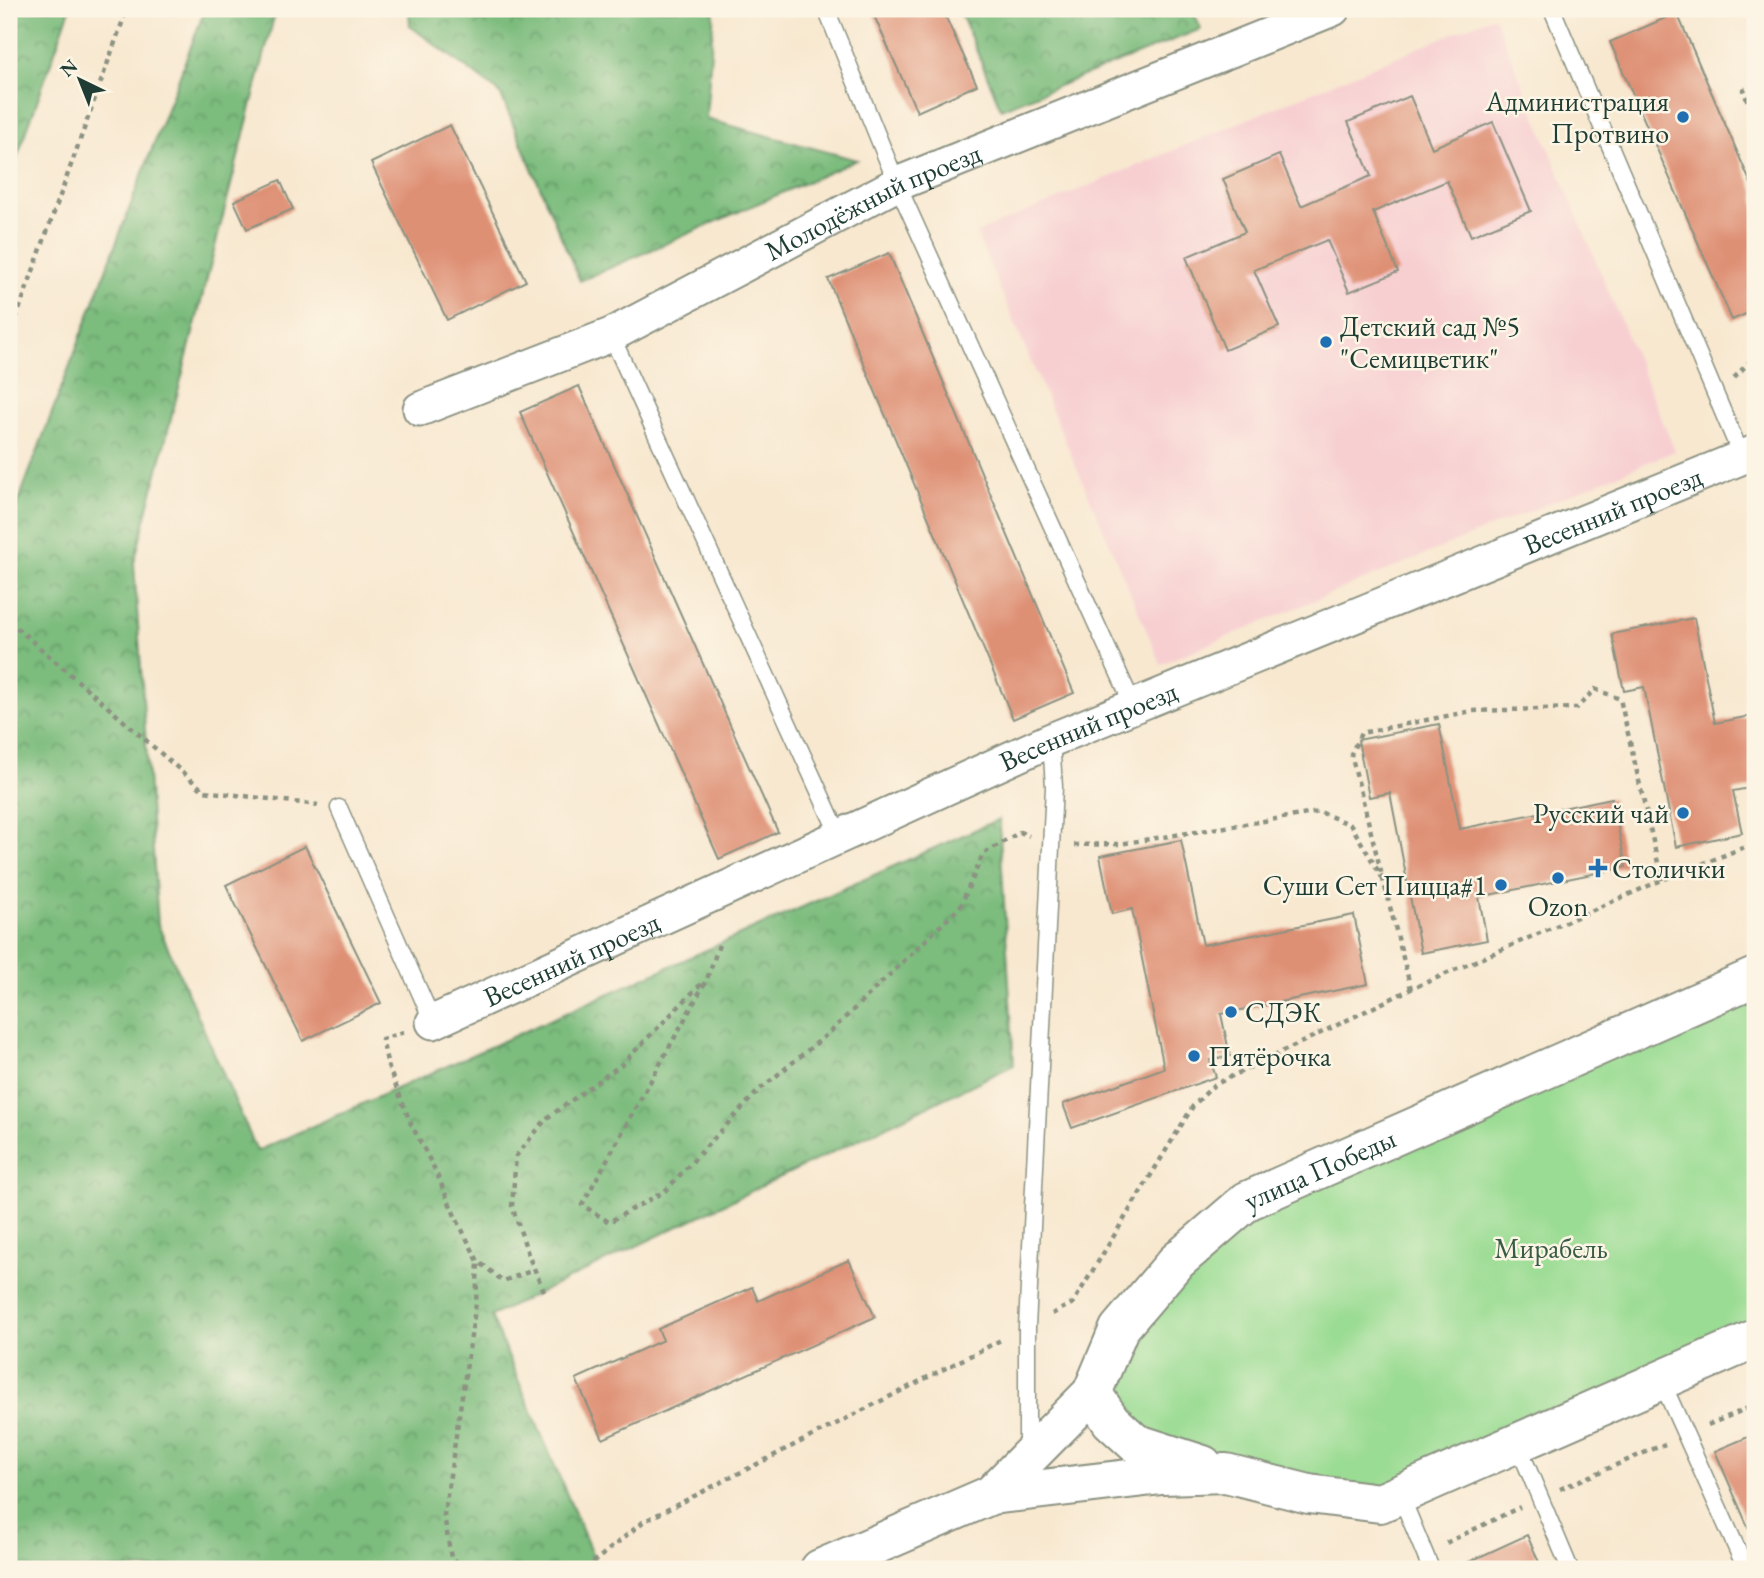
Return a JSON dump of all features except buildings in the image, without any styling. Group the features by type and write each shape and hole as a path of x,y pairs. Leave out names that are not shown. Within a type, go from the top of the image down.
{"street":[{"name":"Молодёжный проезд","path":"420,409 611,335 897,184 1333,9"},
{"name":"Весенний проезд","path":"433,1022 1051,740 1749,454"},
{"name":"улица Победы","path":"991,1495 1092,1393 1119,1329 1175,1263 1247,1201 1755,977"},
{"name":"улица Победы","path":"820,1569 991,1495 1162,1475 1226,1473 1309,1494 1380,1503 1755,1339"},
{"path":"1092,1393 1111,1422 1135,1443 1226,1473"}],"lane":[{"path":"826,9 897,184 1134,707"},
{"path":"1552,9 1749,454"},
{"path":"611,335 839,835"},
{"path":"1027,1459 1027,1327 1054,787 1051,740"},
{"path":"339,808 433,1022"},
{"path":"1661,1380 1746,1569"},
{"path":"1517,1443 1570,1569"},
{"path":"1400,1494 1432,1569"}],"path":[{"path":"9,338 127,9"},
{"path":"1755,84 1743,90 1755,119"},
{"path":"9,621 204,791 339,808"},
{"path":"1411,989 1352,754 1361,733 1472,711 1577,708 1595,689 1620,699 1662,880"},
{"path":"719,945 707,979 582,1205 609,1222 665,1191 759,1090 830,1032 960,907 983,855 1020,832 1051,846 1119,844 1321,812 1351,825 1383,879"},
{"path":"585,1569 642,1522 1073,1303 1193,1106 1214,1085 1411,989 1662,880 1755,844"},
{"path":"544,1291 512,1206 516,1156 547,1118 622,1064 707,979"},
{"path":"433,1022 382,1039 388,1066 411,1124 478,1261 503,1281 534,1270"},
{"path":"466,1569 452,1558 444,1515 476,1303 478,1261"},
{"path":"1425,1553 1540,1498 1755,1405"}],"shaded area":[{"name":"Детский сад №5 \"Семицветик\"","path":"1494,16 1675,451 1161,664 976,233"}],"green space":[{"path":"9,9 70,9 9,180"},
{"path":"205,9 276,9 134,563 158,925 257,1151 999,819 1014,1065 491,1316 596,1563 582,1569 9,1569 9,526"},
{"path":"409,9 714,9 706,119 857,160 580,281 500,93 410,26"},
{"path":"959,9 1192,9 1201,29 1001,109"},
{"name":"Мирабель","path":"1755,978 1755,1339 1380,1503 1111,1421 1119,1329 1247,1201"}],"place":[{"name":"Администрация Протвино","path":"1683,117"},
{"name":"Детский сад №5 \"Семицветик\"","path":"1326,342"},
{"name":"Русский чай","path":"1683,813"},
{"name":"Столички","path":"1598,868"},
{"name":"Ozon","path":"1558,878"},
{"name":"Суши Сет Пицца#1","path":"1501,885"},
{"name":"СДЭК","path":"1231,1012"},
{"name":"Пятёрочка","path":"1194,1056"}]}
